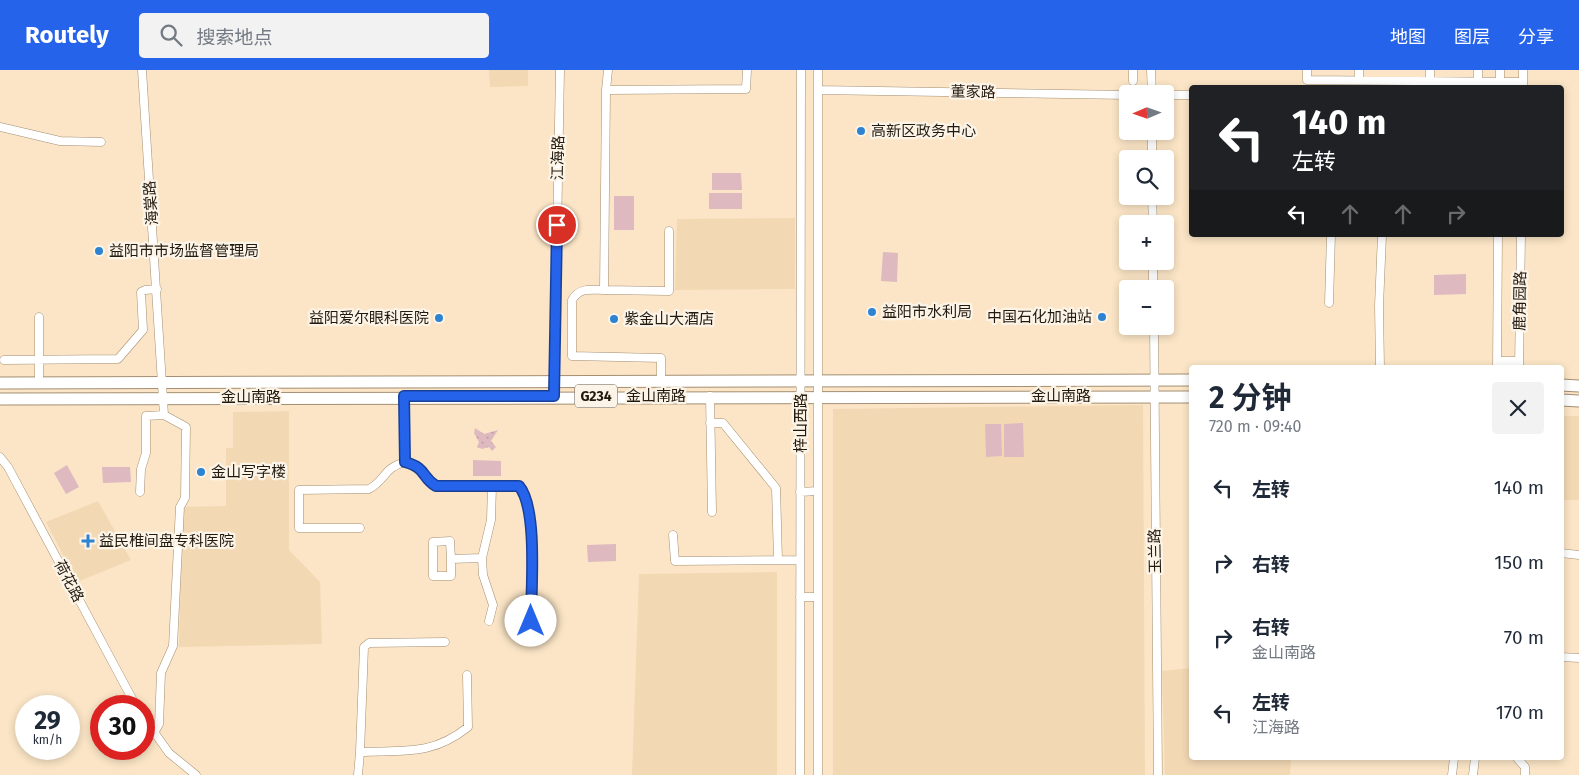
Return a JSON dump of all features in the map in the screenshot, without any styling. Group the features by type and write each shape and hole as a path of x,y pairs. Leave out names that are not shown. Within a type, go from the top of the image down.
{"highway":[{"name":"金山南路","path":"0,383 164,381 1189,380"},
{"path":"1564,385 1579,386"},
{"name":"金山南路","path":"0,399 404,396 1189,396"},
{"path":"1564,400 1579,401"}],"street":[{"name":"海棠路","path":"142,70 164,381 164,415"},
{"name":"江海路","path":"554,396 560,70"},
{"path":"604,290 606,90 608,70"},
{"path":"606,90 746,89 747,70"},
{"name":"梓山西路","path":"800,775 801,70"},
{"name":"梓山西路","path":"818,70 818,775"},
{"path":"1133,70 1133,81"},
{"path":"1151,70 1152,85"},
{"path":"1307,70 1307,80 1478,81 1523,85 1523,70"},
{"path":"1359,70 1359,80"},
{"path":"1430,70 1430,81"},
{"path":"1478,70 1478,81"},
{"path":"1500,70 1500,84"},
{"name":"董家路","path":"818,90 1119,95"},
{"path":"1174,95 1189,95"},
{"path":"0,127 60,141 102,142"},
{"path":"661,381 661,358 572,356 572,300 582,290 669,291 669,232"},
{"path":"1328,303 1330,237"},
{"path":"1380,365 1379,306 1382,237"},
{"name":"鹿角园路","path":"1497,364 1498,237"},
{"name":"鹿角园路","path":"1519,364 1520,237"},
{"path":"4,360 118,360 143,330 141,292 157,289"},
{"path":"39,317 39,383"},
{"name":"玉兰路","path":"1154,335 1158,775"},
{"path":"1497,364 1519,364"},
{"path":"404,396 405,462"},
{"path":"710,396 712,512"},
{"path":"140,492 141,469 146,453 146,416 164,415 186,427 185,498 180,507 173,646 161,674 159,724 155,731"},
{"path":"710,424 723,423 776,488 778,560"},
{"name":"荷花路","path":"0,457 8,466 130,695"},
{"path":"360,528 299,528 299,490 369,489 377,485 386,470 395,464 405,462 415,464 423,470 430,483 436,486 519,486 524,492 530,520 531,621"},
{"path":"489,621 493,605 483,575 482,558 493,511 492,486"},
{"path":"800,492 818,491"},
{"path":"673,534 674,561 800,560"},
{"path":"450,541 451,559 451,576 433,576 433,542 450,541"},
{"path":"1564,553 1579,554"},
{"path":"451,559 482,558"},
{"path":"800,597 818,597"},
{"path":"358,775 364,647 369,643 445,642"},
{"path":"1564,657 1579,658"},
{"path":"360,752 430,749 458,736 468,727 467,675"},
{"path":"155,734 170,753 196,775"},
{"path":"1452,775 1454,760"},
{"path":"1473,775 1475,760"},
{"path":"1519,760 1525,767 1525,775"}],"shaded area":[{"path":"489,70 528,70 528,86 490,87"},
{"path":"712,173 741,173 742,190 712,190"},
{"path":"709,193 742,193 742,209 709,209"},
{"path":"614,196 634,196 634,230 614,230"},
{"path":"795,218 795,289 675,290 677,219"},
{"path":"883,252 898,253 897,282 881,281"},
{"path":"1466,274 1466,294 1434,295 1434,275"},
{"path":"1143,405 1145,775 833,775 833,409"},
{"path":"289,411 289,550 320,582 322,644 179,647 182,507 226,506 226,448 233,448 233,412"},
{"path":"1564,416 1579,416 1579,500 1564,500"},
{"path":"1023,423 1024,457 1004,457 1004,424"},
{"path":"985,424 1001,424 1002,456 986,457"},
{"path":"475,428 484,434 498,430 491,441 496,447 492,451 489,447 482,449 477,447 479,442 474,433"},
{"path":"473,460 501,461 501,476 473,476"},
{"path":"67,465 79,487 66,494 54,473"},
{"path":"102,467 130,467 131,482 103,483"},
{"name":"益民椎间盘专科医院","path":"98,501 131,560 77,582 46,522"},
{"path":"616,544 616,561 588,562 587,545"},
{"path":"777,572 777,775 632,775 639,574"},
{"path":"1189,668 1189,760 1291,760 1290,775 1165,775 1162,671"}],"place":[{"name":"高新区政务中心","path":"861,131"},
{"name":"益阳市市场监督管理局","path":"99,251"},
{"name":"益阳市水利局","path":"872,312"},
{"name":"中国石化加油站","path":"1102,317"},
{"name":"益阳爱尔眼科医院","path":"439,318"},
{"name":"紫金山大酒店","path":"614,319"},
{"name":"金山写字楼","path":"201,472"},
{"name":"益民椎间盘专科医院","path":"88,541"}],"route":[{"path":"531,621 530,520 524,492 519,486 436,486 430,483 428,476 423,470 415,464 405,462 404,396 554,396 557,225"}]}
